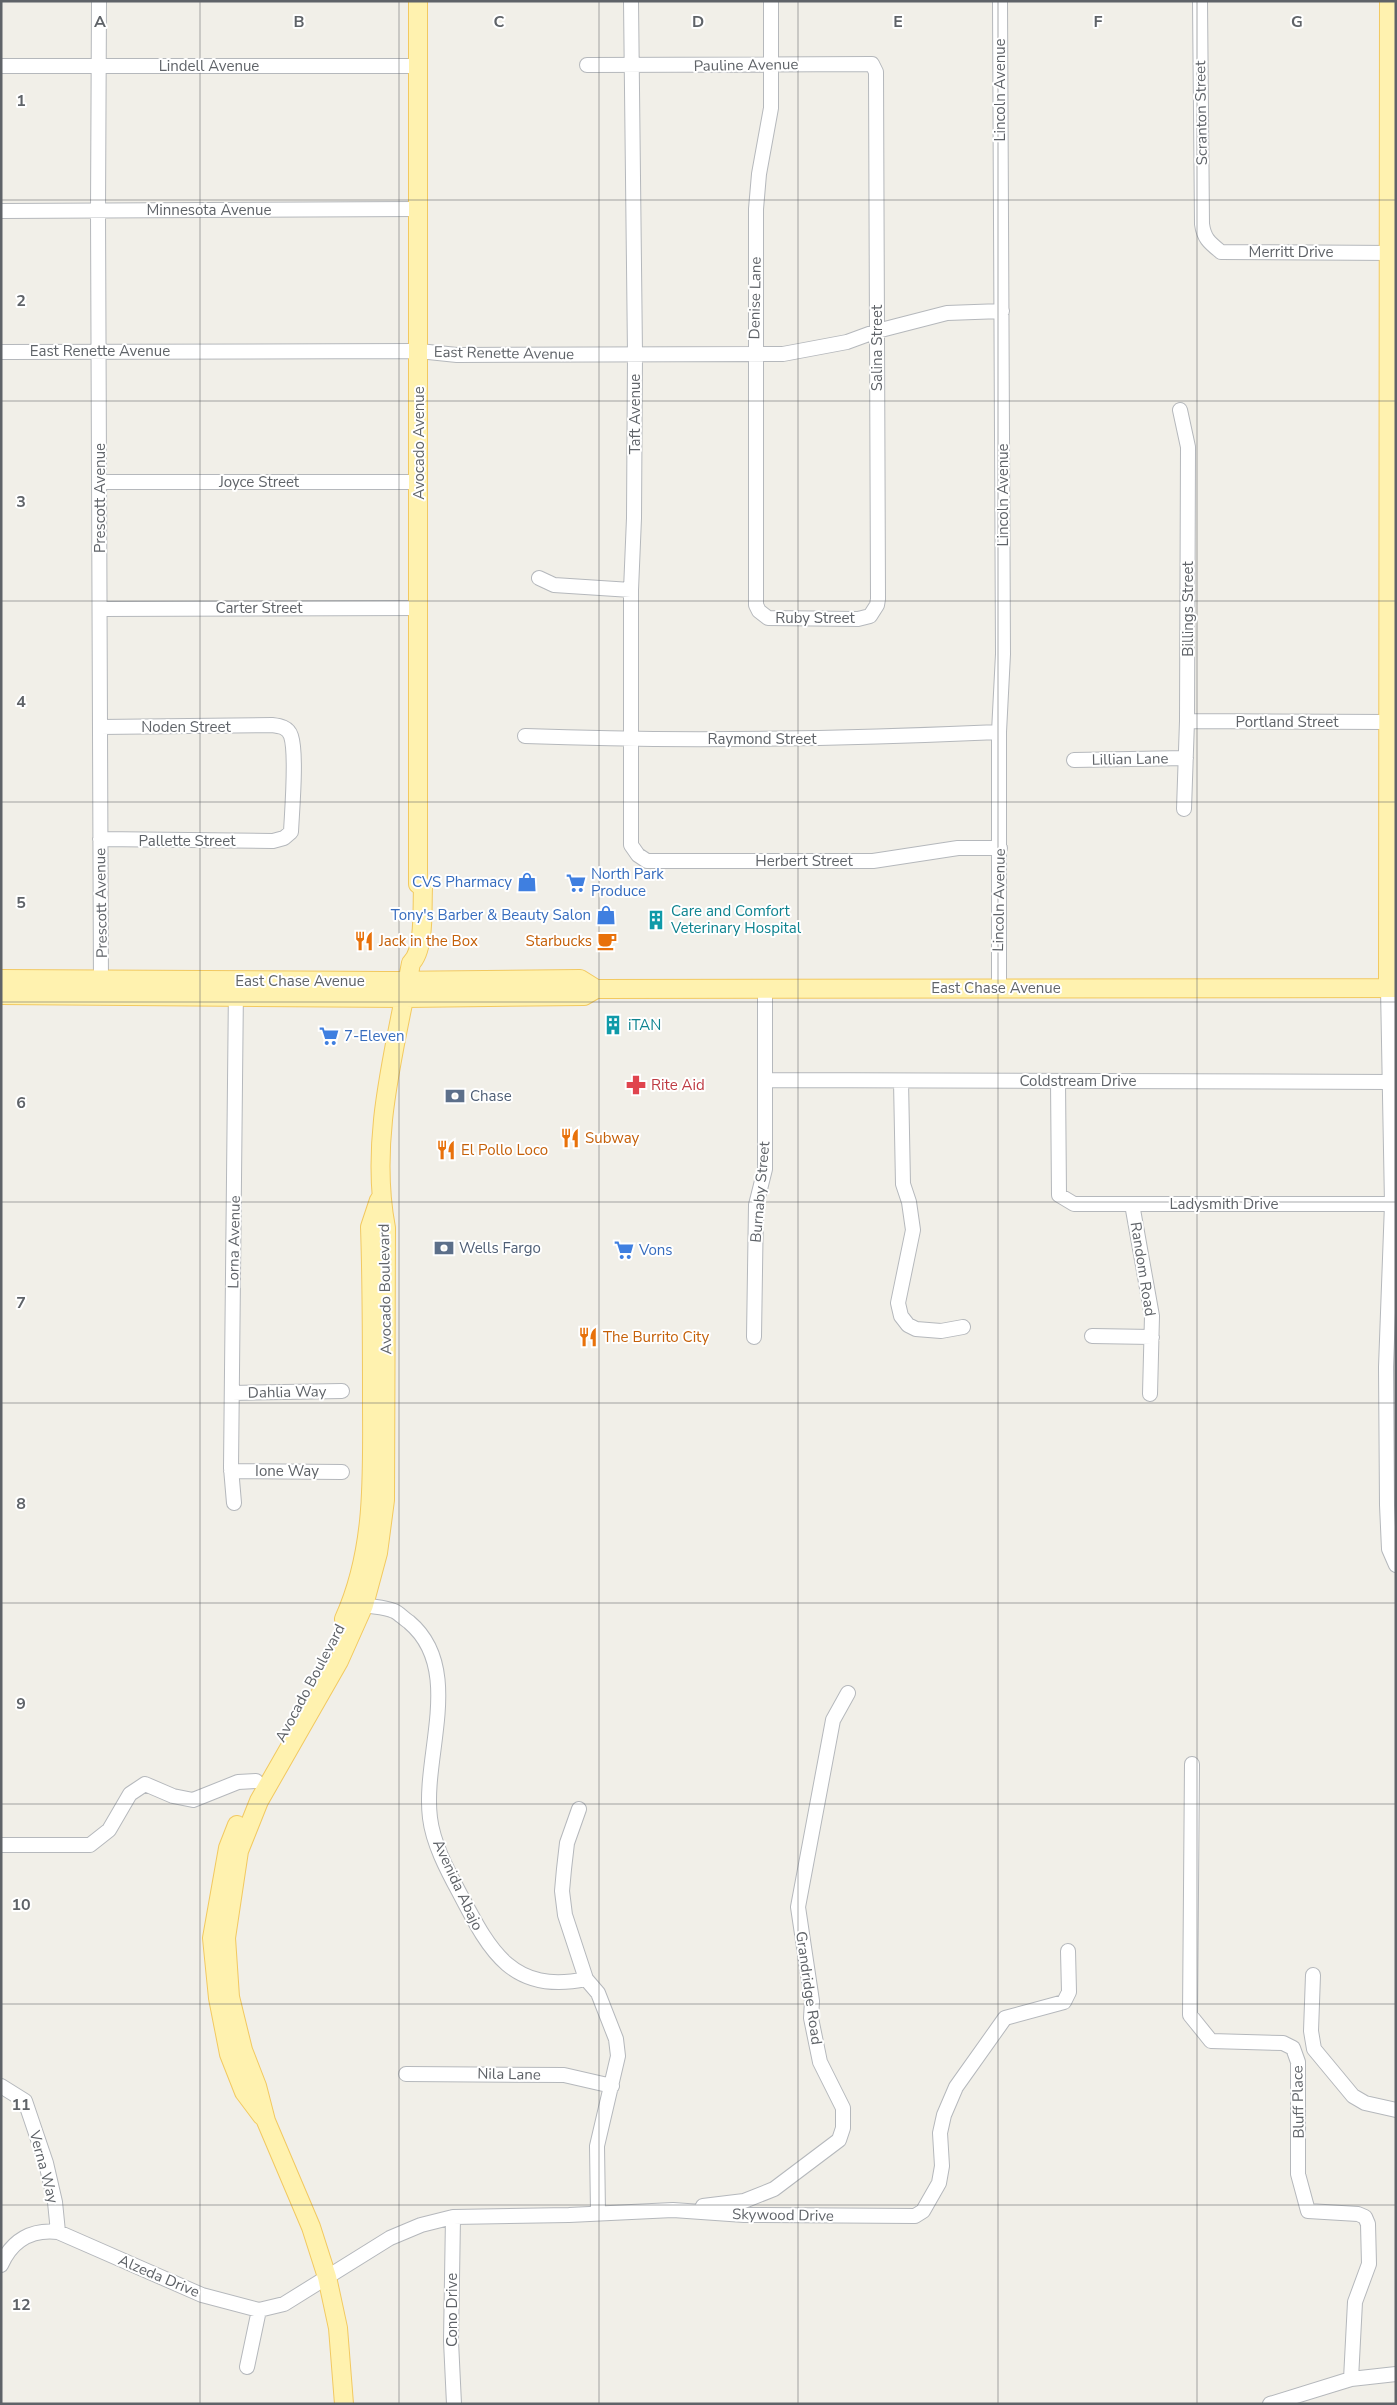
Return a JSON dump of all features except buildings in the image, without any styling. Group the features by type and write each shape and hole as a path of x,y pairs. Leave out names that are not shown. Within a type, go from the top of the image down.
{"main road":[{"name":"Avocado Avenue","path":"406,990 411,963 417,958 421,929 422,888 418,884 418,1"},
{"path":"1389,1 1392,386 1388,722 1392,988"},
{"name":"East Chase Avenue","path":"1,979 101,988"},
{"name":"East Chase Avenue","path":"1,995 101,988 406,990 580,979 596,989 1392,988"},
{"name":"Avocado Boulevard","path":"344,2404 338,2328 327,2278 311,2227 266,2121 257,2086 243,2050 230,1997 226,1938 239,1851 259,1801 339,1661 364,1605 378,1553 385,1500 386,1228 380,1197 380,1141 386,1097 406,990"},
{"name":"Avocado Boulevard","path":"266,2121 244,2092 229,2054 218,1998 212,1938 228,1848 256,1781 328,1656 352,1601 366,1551 372,1499 370,1227 380,1197"}],"street":[{"name":"Prescott Avenue","path":"99,1 101,988"},
{"name":"Taft Avenue","path":"631,1 636,354 631,590 631,828"},
{"name":"Denise Lane","path":"756,596 754,355 756,210 759,174 771,108 771,1"},
{"name":"Lincoln Avenue","path":"998,988 1000,848 998,732 1003,654 1000,1"},
{"name":"Scranton Street","path":"1200,1 1202,224"},
{"name":"Pauline Avenue","path":"587,65 772,66 872,64 876,72 877,97"},
{"name":"Lindell Avenue","path":"1,66 418,66"},
{"name":"Salina Street","path":"877,97 878,599"},
{"name":"Minnesota Avenue","path":"1,211 418,210"},
{"name":"Merritt Drive","path":"1202,224 1203,235 1208,242 1221,252 1392,253"},
{"name":"East Renette Avenue","path":"1,352 419,351 457,355 754,355 817,349 948,313 1002,310"},
{"name":"Billings Street","path":"1180,410 1188,448 1187,722 1184,809"},
{"name":"Joyce Street","path":"100,482 419,482"},
{"path":"540,578 554,585 631,590"},
{"name":"Ruby Street","path":"756,596 756,605 759,611 768,618 870,616 877,605 878,599"},
{"name":"Carter Street","path":"100,609 419,608"},
{"name":"Portland Street","path":"1187,722 1388,722"},
{"name":"Noden Street","path":"100,727 272,725 285,727 291,735 292,750 291,832 284,838 273,841"},
{"name":"Raymond Street","path":"525,736 631,740 892,738 998,732"},
{"name":"Lillian Lane","path":"1074,760 1186,758"},
{"name":"Herbert Street","path":"631,828 631,845 638,856 647,862 873,862 958,848 1000,848"},
{"name":"Pallette Street","path":"100,839 273,841"},
{"name":"Lorna Avenue","path":"234,1503 231,1471 236,988"},
{"name":"Burnaby Street","path":"754,1337 756,1205 765,1168 765,988"},
{"path":"1392,988 1392,1204 1386,1367 1389,1549 1396,1565"},
{"name":"Coldstream Drive","path":"765,1080 1391,1082"},
{"path":"901,1081 903,1184 909,1202 913,1230 898,1303 901,1316 908,1325 916,1329 941,1331 962,1327"},
{"name":"Ladysmith Drive","path":"1058,1081 1059,1195 1074,1204 1392,1204"},
{"name":"Random Road","path":"1132,1204 1150,1301 1152,1337 1150,1394"},
{"path":"1092,1336 1152,1337"},
{"name":"Dahlia Way","path":"232,1393 342,1391"},
{"name":"Ione Way","path":"231,1471 342,1472"},
{"name":"Avenida Abajo","path":"364,1605 395,1611 418,1630 432,1652 438,1680 438,1702 428,1782 431,1823 452,1880 484,1941 504,1963 540,1980 570,1982 586,1979"},
{"name":"Grandridge Road","path":"686,2211 700,2206 744,2201 774,2189 839,2140 841,2134 844,2122 843,2108 820,2062 811,2018 812,2001 798,1908 833,1720 848,1694"},
{"name":"Bluff Place","path":"1192,1764 1190,2015 1211,2041 1283,2043 1294,2048 1298,2062 1298,2174 1308,2211 1358,2214 1365,2217 1368,2224 1369,2264 1355,2302 1351,2379"},
{"path":"1,1845 90,1845 109,1830 130,1794 145,1784 173,1796 193,1800 238,1782 256,1781"},
{"path":"578,1810 567,1843 562,1891 565,1915 586,1979 598,1993 616,2039 618,2056 597,2146 598,2212"},
{"name":"Skywood Drive","path":"327,2278 390,2238 421,2226 453,2217 686,2211 744,2215 915,2216 924,2211 939,2183 942,2166 940,2133 944,2114 956,2087 1005,2018 1064,2002 1069,1992 1068,1952"},
{"path":"1313,1975 1311,2031 1314,2049 1353,2096 1365,2103 1396,2110"},
{"name":"Nila Lane","path":"406,2074 564,2075 612,2086"},
{"name":"Verna Way","path":"1,2086 25,2102 46,2163 55,2202 58,2232"},
{"name":"Cono Drive","path":"453,2217 451,2341 454,2404"},
{"name":"Alzeda Drive","path":"1,2264 12,2245 33,2233 58,2232 202,2295 259,2310 284,2304 327,2278"},
{"path":"247,2367 259,2310"},
{"path":"1270,2404 1351,2379 1396,2374"}],"place":[{"name":"CVS Pharmacy","path":"527,882"},
{"name":"North Park Produce","path":"576,883"},
{"name":"Tony's Barber & Beauty Salon","path":"606,915"},
{"name":"Care and Comfort Veterinary Hospital","path":"656,920"},
{"name":"Jack in the Box","path":"364,941"},
{"name":"Starbucks","path":"607,941"},
{"name":"iTAN","path":"613,1025"},
{"name":"7-Eleven","path":"329,1036"},
{"name":"Rite Aid","path":"636,1085"},
{"name":"Chase","path":"455,1096"},
{"name":"Subway","path":"570,1138"},
{"name":"El Pollo Loco","path":"446,1150"},
{"name":"Wells Fargo","path":"444,1248"},
{"name":"Vons","path":"624,1250"},
{"name":"The Burrito City","path":"588,1337"}]}
